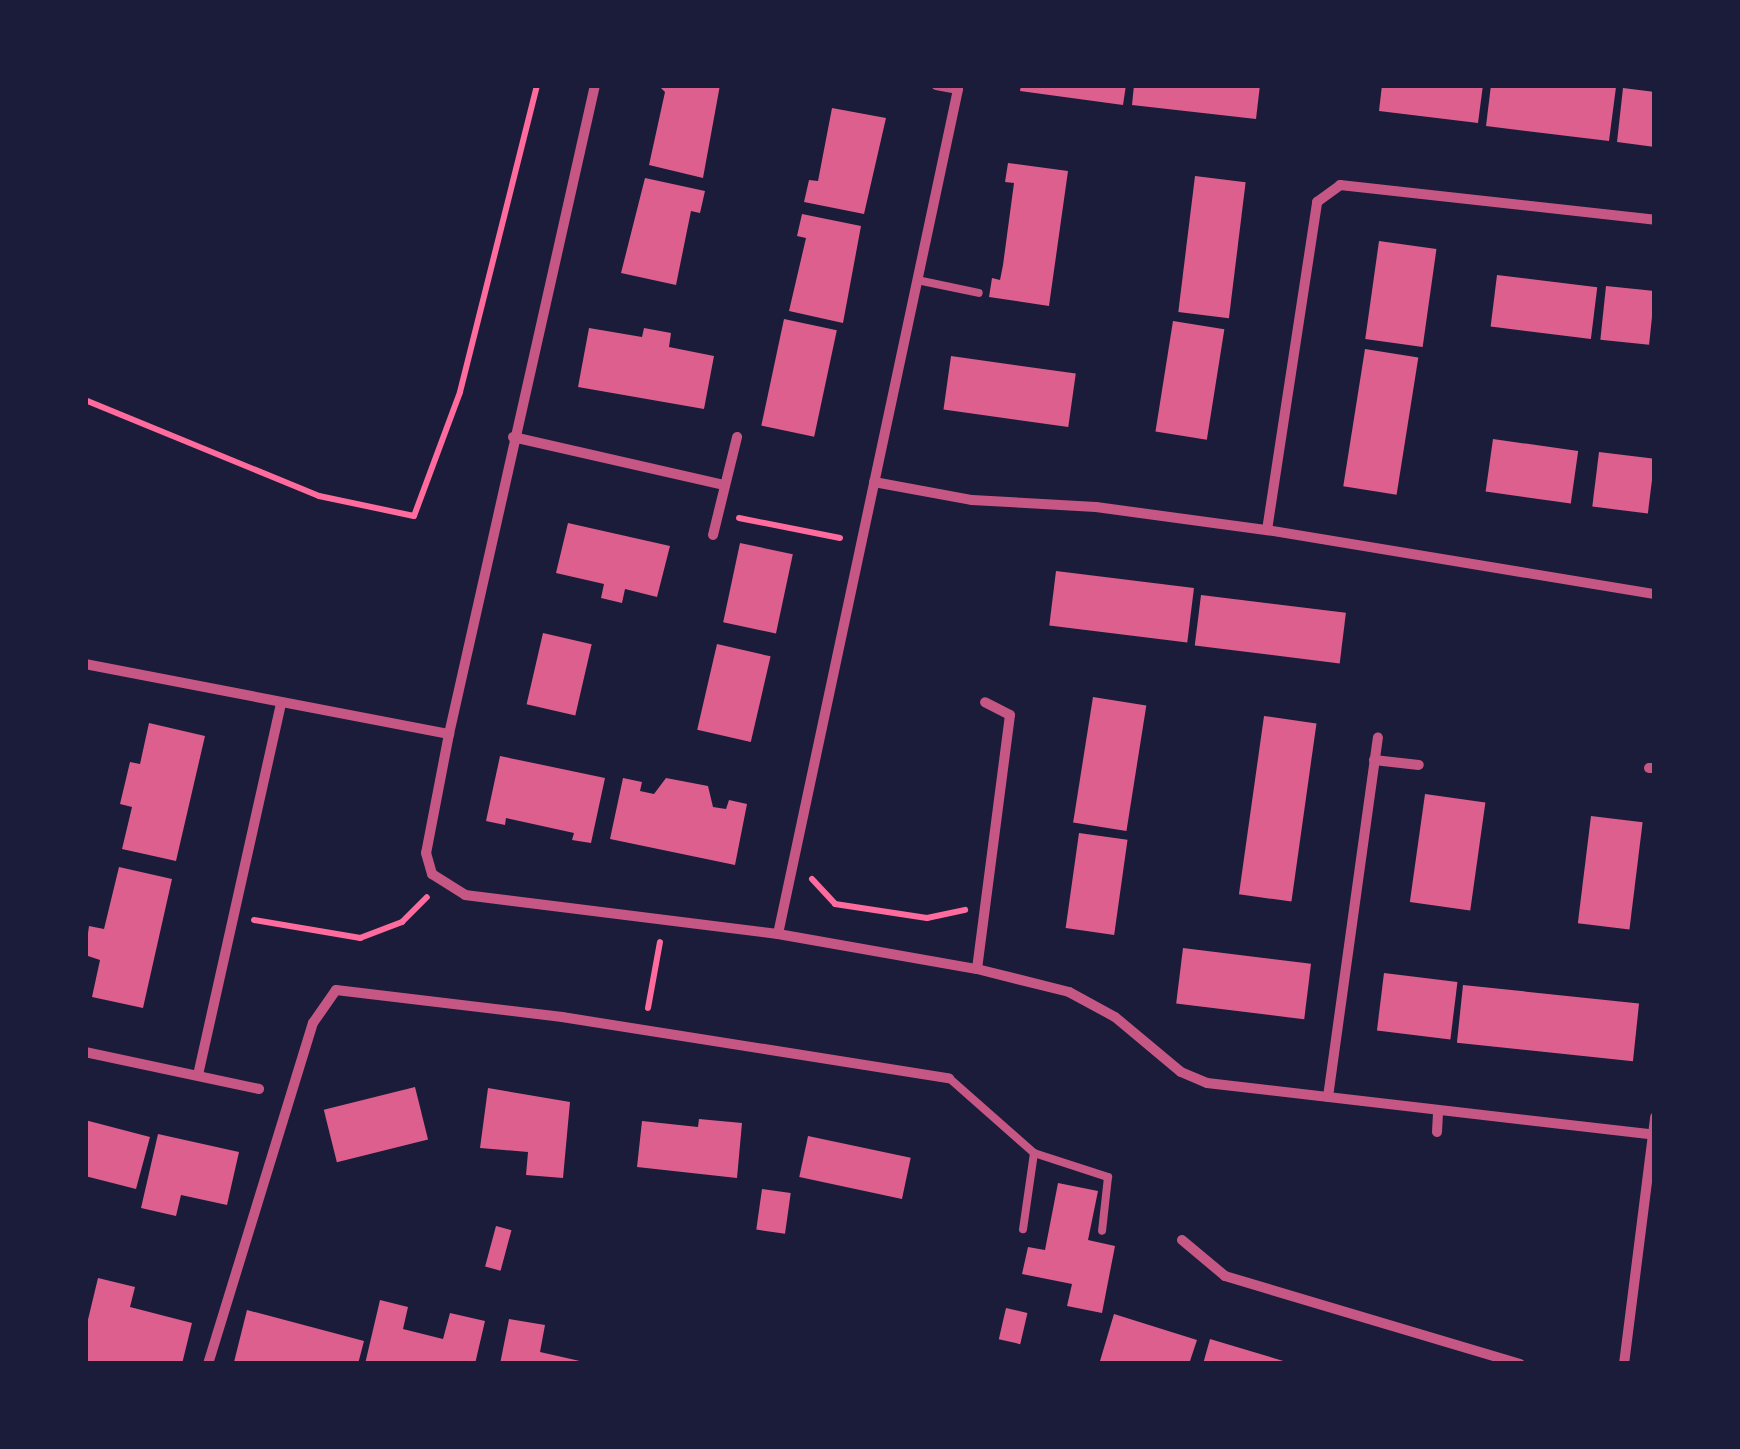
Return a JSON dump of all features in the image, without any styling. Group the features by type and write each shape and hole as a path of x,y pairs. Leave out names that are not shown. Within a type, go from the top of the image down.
{"street":[{"path":"595,85 448,734 426,852 441,883 465,895 778,934 977,969 1069,992 1115,1017 1181,1072 1207,1083 1654,1135"},
{"path":"778,934 958,89 936,85"},
{"path":"1267,530 1317,202 1340,185 1655,220"},
{"path":"513,437 726,485"},
{"path":"713,535 738,437"},
{"path":"874,482 972,500 1157,508 1655,594"},
{"path":"85,652 90,663 281,705 448,734"},
{"path":"977,969 1010,715 985,702"},
{"path":"198,1075 281,705"},
{"path":"1328,1097 1378,737"},
{"path":"1374,760 1419,765"},
{"path":"208,1364 313,1023 336,990 644,1029 949,1078"},
{"path":"85,1052 258,1089"},
{"path":"1437,1132 1438,1110"},
{"path":"1624,1364 1655,1117"},
{"path":"1182,1240 1224,1276 1520,1364"}],"lane":[{"path":"916,280 979,293"},
{"path":"949,1078 1034,1153 1108,1177 1102,1231"},
{"path":"1022,1229 1034,1153"}],"path":[{"path":"85,400 319,496 414,516 460,392 537,85"},
{"path":"718,514 861,542"},
{"path":"790,874 821,882 835,904 926,918 986,911"},
{"path":"233,916 360,938 402,922 441,883"},
{"path":"644,1029 664,920"}],"building":[{"path":"658,85 720,85 703,178 649,165 665,92"},
{"path":"1021,85 1126,85 1123,105 1020,91"},
{"path":"1134,85 1260,85 1256,119 1132,105"},
{"path":"1382,85 1483,85 1478,123 1379,111"},
{"path":"1491,85 1616,87 1609,141 1486,126"},
{"path":"1623,88 1655,92 1655,147 1617,142"},
{"path":"832,108 886,118 864,214 804,202 809,180 818,181"},
{"path":"1008,163 1068,171 1049,306 989,297 992,278 1000,280 1003,265 1014,183 1005,182"},
{"path":"1195,176 1246,182 1229,318 1178,312"},
{"path":"645,178 705,191 700,213 691,211 676,285 621,273"},
{"path":"802,214 861,226 843,323 789,311 806,238 797,236"},
{"path":"1379,241 1436,249 1423,347 1365,339"},
{"path":"1497,275 1597,287 1591,339 1491,327"},
{"path":"1606,286 1655,291 1649,345 1600,340"},
{"path":"784,319 837,330 814,437 761,426"},
{"path":"1173,321 1224,329 1207,440 1155,432"},
{"path":"589,328 642,337 644,328 671,333 669,347 714,356 704,409 578,387"},
{"path":"1365,349 1418,357 1397,495 1343,486"},
{"path":"951,356 1076,374 1068,427 943,409"},
{"path":"1493,439 1578,451 1571,503 1486,491"},
{"path":"1599,452 1655,459 1648,513 1592,507"},
{"path":"568,523 670,546 657,597 625,589 622,603 601,598 604,584 556,573"},
{"path":"740,543 793,554 776,633 723,622"},
{"path":"1056,571 1194,588 1187,643 1049,626"},
{"path":"1201,595 1346,613 1340,663 1195,646"},
{"path":"543,633 592,644 575,715 527,704"},
{"path":"717,644 771,656 751,742 697,730"},
{"path":"1093,697 1146,705 1126,831 1073,822"},
{"path":"1264,716 1316,723 1291,902 1239,894"},
{"path":"149,723 205,736 176,861 122,849 132,807 120,804 130,762 140,764"},
{"path":"500,756 605,778 591,843 572,840 574,833 506,818 505,825 486,821"},
{"path":"623,778 642,782 640,791 654,794 666,778 708,786 713,807 726,809 729,800 747,804 735,865 610,839"},
{"path":"1425,794 1485,802 1470,910 1410,902"},
{"path":"1591,816 1643,822 1629,930 1578,923"},
{"path":"1079,833 1128,840 1114,935 1066,928"},
{"path":"119,867 172,879 143,1008 92,997 100,960 85,955 89,926 104,929"},
{"path":"1183,948 1311,964 1304,1019 1176,1004"},
{"path":"1384,973 1457,982 1450,1040 1377,1031"},
{"path":"1463,985 1639,1004 1633,1061 1457,1043"},
{"path":"415,1087 428,1139 337,1162 324,1110"},
{"path":"488,1088 570,1102 563,1178 526,1175 528,1152 480,1148"},
{"path":"699,1119 742,1123 737,1178 637,1167 642,1121 698,1127"},
{"path":"85,1120 150,1137 136,1189 85,1176"},
{"path":"158,1134 239,1152 227,1205 181,1195 176,1216 141,1208"},
{"path":"808,1136 911,1158 902,1199 799,1177"},
{"path":"1058,1183 1098,1191 1088,1240 1115,1246 1102,1313 1067,1306 1072,1284 1022,1274 1028,1247 1045,1250"},
{"path":"762,1189 791,1193 785,1234 756,1230"},
{"path":"496,1226 511,1230 501,1271 485,1267"},
{"path":"98,1278 135,1287 130,1307 192,1323 182,1364 85,1364 85,1332"},
{"path":"380,1300 408,1307 403,1329 443,1339 450,1313 485,1321 475,1364 365,1364"},
{"path":"1006,1308 1027,1313 1020,1344 999,1339"},
{"path":"247,1310 364,1341 358,1364 234,1362"},
{"path":"1114,1314 1197,1340 1189,1364 1100,1361"},
{"path":"509,1319 545,1325 540,1352 593,1364 500,1364"},
{"path":"1210,1339 1290,1363 1290,1364 1203,1364"}]}
